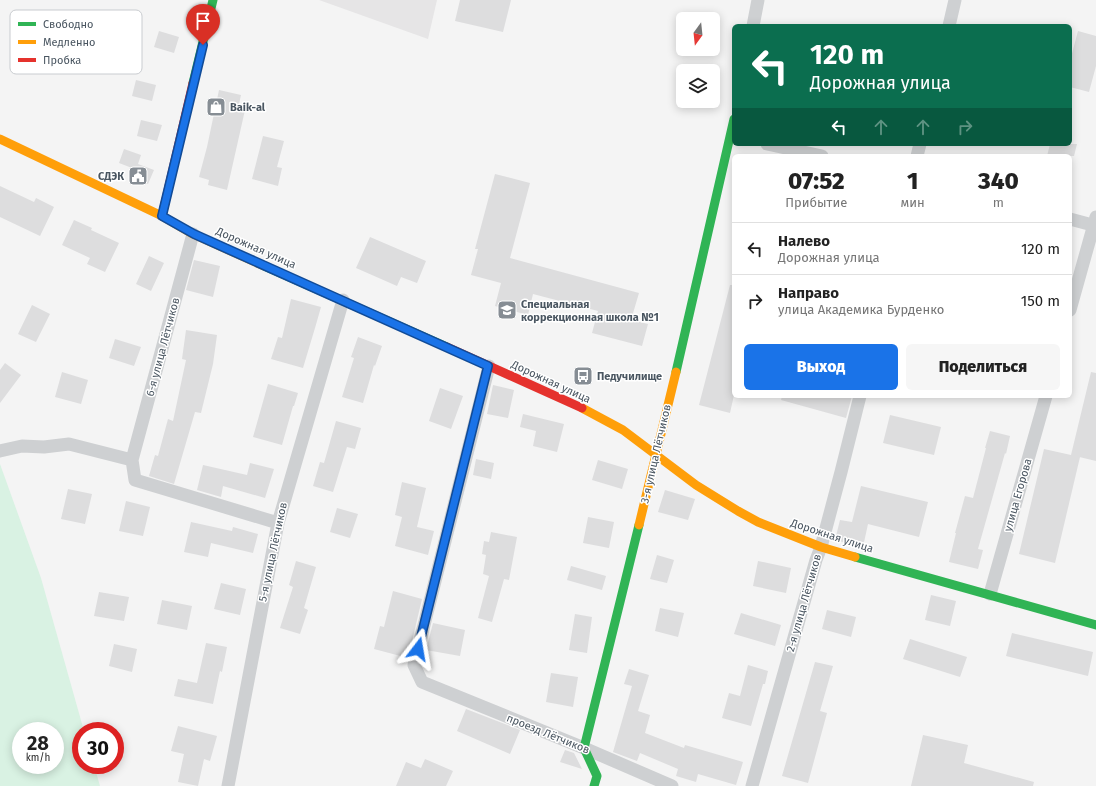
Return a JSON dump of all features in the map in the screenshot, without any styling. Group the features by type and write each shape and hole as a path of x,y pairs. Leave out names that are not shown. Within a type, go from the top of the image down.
{"main road":[{"path":"162,216 213,0"},
{"name":"3-я улица Лётчиков","path":"584,748 656,456 732,137"},
{"name":"Дорожная улица","path":"0,139 162,216 194,234 583,409 623,430 696,485 758,522 821,547 1096,625"},
{"path":"584,748 597,776 594,786"}],"street":[{"path":"753,24 758,0"},
{"path":"949,24 955,0"},
{"path":"776,146 813,154"},
{"path":"1072,219 1095,223 1072,303"},
{"name":"6-я улица Лётчиков","path":"132,460 194,234"},
{"name":"5-я улица Лётчиков","path":"228,786 278,523 343,300"},
{"name":"проезд Лётчиков","path":"488,366 414,664 422,682 584,748 672,786"},
{"name":"2-я улица Лётчиков","path":"752,786 842,472 860,398"},
{"name":"улица Егорова","path":"990,594 1045,398"},
{"path":"0,451 22,446 44,447 69,444 132,460 135,480 278,523"}],"shaded area":[{"path":"319,0 437,0 428,39"}],"green space":[{"path":"0,464 41,578 81,722 72,722 72,774 97,774 100,786 0,786"}],"building":[{"path":"460,0 511,0 503,32 455,21"},
{"path":"159,31 179,37 174,53 154,47"},
{"path":"1078,31 1096,36 1096,66 1089,92 1072,88 1072,54"},
{"path":"136,80 156,85 152,101 132,96"},
{"path":"219,90 241,95 238,109 245,110 227,190 208,185 209,180 199,177"},
{"path":"141,120 162,125 157,141 137,136"},
{"path":"263,136 284,141 277,167 282,168 278,186 252,179"},
{"path":"1072,144 1077,144 1074,156 1072,156 1072,154 1048,154 1050,146 1072,146"},
{"path":"124,149 141,155 138,164 154,170 148,184 129,176 132,168 119,163"},
{"path":"495,174 530,183 510,258 639,293 631,320 648,324 642,346 592,333 598,311 533,294 528,315 495,306 501,283 471,275 478,249 475,249"},
{"path":"0,186 34,202 36,198 54,207 40,236 0,217"},
{"path":"74,220 119,243 105,272 87,264 90,258 62,245"},
{"path":"370,237 426,261 417,283 401,277 397,286 356,268"},
{"path":"149,256 164,263 151,291 136,284"},
{"path":"194,260 220,266 213,297 186,290"},
{"path":"730,285 732,285 732,398 733,398 730,413 699,405"},
{"path":"291,299 321,307 303,368 271,359 278,337 282,338"},
{"path":"32,305 50,314 36,342 18,334"},
{"path":"186,330 217,335 213,364 201,413 195,412 174,484 149,476 155,455 158,456 168,419 173,421 186,360 182,359"},
{"path":"358,337 382,346 375,366 374,365 363,403 342,397 354,358 351,357"},
{"path":"115,339 141,347 134,366 109,358"},
{"path":"5,363 21,375 0,403 0,370"},
{"path":"62,372 88,380 81,404 55,397"},
{"path":"1091,372 1096,373 1096,461 1071,455"},
{"path":"268,384 298,393 282,445 253,437"},
{"path":"493,385 514,390 508,418 487,414"},
{"path":"440,388 463,396 451,429 429,421"},
{"path":"782,398 851,398 846,418 781,400"},
{"path":"523,414 564,424 557,452 533,446 536,431 520,427"},
{"path":"890,415 941,427 934,455 883,443"},
{"path":"336,421 361,428 355,449 347,447 333,492 313,486 320,462 324,463"},
{"path":"990,431 1010,436 978,549 983,550 978,569 949,562 965,496 973,498"},
{"path":"1044,449 1080,457 1055,563 1019,554"},
{"path":"476,459 494,463 491,479 473,475"},
{"path":"598,460 628,469 622,489 592,480"},
{"path":"250,463 274,469 265,498 223,486 221,497 197,490 203,465 247,475"},
{"path":"402,482 426,488 417,527 434,531 428,555 395,546 402,517 395,515"},
{"path":"861,486 928,502 919,537 868,524 863,547 835,540 840,520 852,522"},
{"path":"68,489 92,494 85,524 61,519"},
{"path":"665,490 695,499 688,520 658,512"},
{"path":"126,501 150,507 143,536 119,531"},
{"path":"337,508 358,514 350,538 330,532"},
{"path":"588,517 614,522 609,548 583,543"},
{"path":"191,522 232,531 233,527 258,534 253,553 211,543 208,557 184,552"},
{"path":"491,532 517,537 509,580 504,579 492,622 478,618 489,576 483,574 486,555 482,554 484,541 489,542"},
{"path":"657,555 674,560 667,583 650,579"},
{"path":"296,561 316,567 304,608 308,610 300,634 280,628 293,587 289,585"},
{"path":"758,561 791,568 786,593 753,586"},
{"path":"571,566 606,576 602,590 567,580"},
{"path":"221,583 246,589 240,615 214,609"},
{"path":"393,591 422,599 408,658 374,649 380,626 384,627"},
{"path":"99,592 129,597 124,621 94,616"},
{"path":"931,595 956,601 950,626 925,620"},
{"path":"162,600 192,606 187,630 157,624"},
{"path":"660,608 684,613 678,637 655,631"},
{"path":"827,610 856,617 851,637 822,629"},
{"path":"741,613 781,625 775,646 734,634"},
{"path":"575,614 592,617 587,653 569,650"},
{"path":"433,623 465,630 460,656 426,650"},
{"path":"1012,633 1093,652 1088,676 1006,656"},
{"path":"910,639 967,657 960,677 903,659"},
{"path":"206,643 227,647 213,704 174,696 178,679 197,683"},
{"path":"114,644 137,649 132,672 109,666"},
{"path":"815,662 833,666 820,711 827,713 808,783 782,776"},
{"path":"748,665 768,671 751,726 722,718 729,693 740,696"},
{"path":"629,669 649,675 638,711 650,715 645,733 684,748 685,745 743,762 736,785 698,774 696,782 676,776 678,769 640,753 637,761 613,752 632,686 624,684"},
{"path":"551,673 578,677 573,707 546,702"},
{"path":"466,709 520,730 510,754 457,731"},
{"path":"178,726 217,736 210,761 204,759 198,786 178,782 184,754 171,751"},
{"path":"923,735 968,745 964,763 1034,782 1033,786 911,786"},
{"path":"565,750 574,753 582,769 560,762"},
{"path":"425,759 453,771 446,786 396,786 406,762 421,768"}],"traffic: fast":[{"path":"193,83 213,0"},
{"path":"676,372 732,128"},
{"path":"264,266 447,347"},
{"path":"594,786 597,776 584,748 639,525"},
{"path":"855,557 1096,625"}],"traffic: slow":[{"path":"0,139 162,216 193,234 264,266"},
{"path":"639,525 676,372"},
{"path":"582,408 623,430 696,485 758,522 821,547 855,557"}],"traffic: jam":[{"path":"162,216 193,83"},
{"path":"447,347 582,408"}],"place":[{"name":"Baik-al","path":"216,107"},
{"name":"СДЭК","path":"138,176"},
{"name":"Специальная коррекционная школа №1","path":"507,310"},
{"name":"Педучилище","path":"583,376"}],"route":[{"path":"203,45 162,216 194,234 488,366 418,649"}]}
